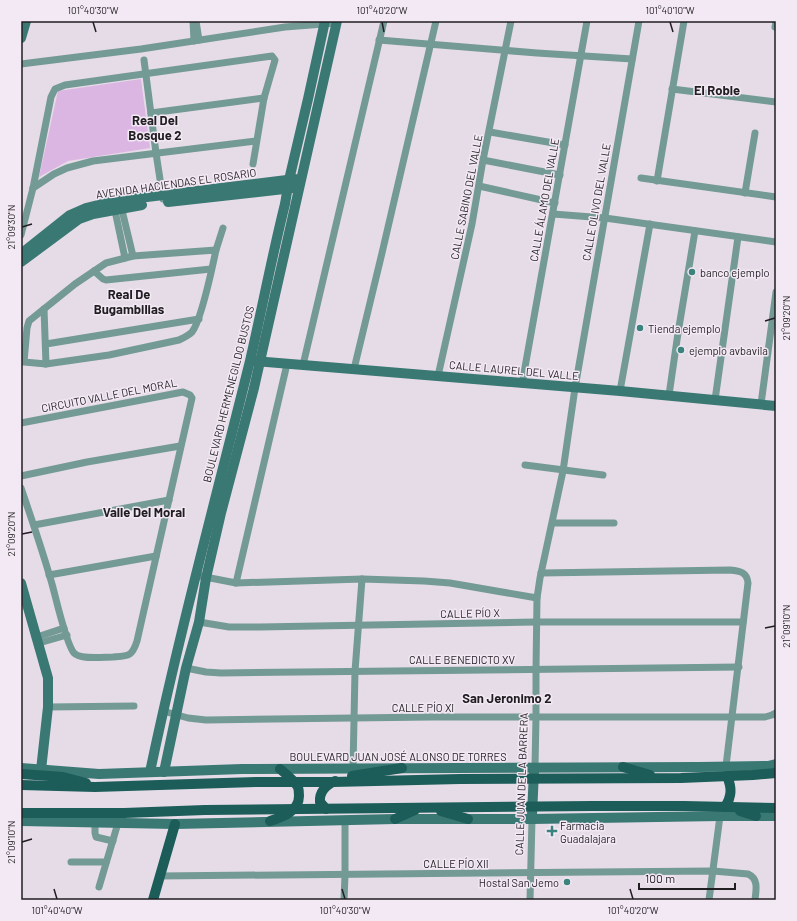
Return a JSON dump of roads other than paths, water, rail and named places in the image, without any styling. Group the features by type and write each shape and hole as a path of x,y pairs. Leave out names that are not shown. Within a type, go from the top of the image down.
{"main road":[{"path":"623,767 662,778"},
{"path":"326,809 321,804 320,797 323,790 333,782 355,776 402,768"},
{"path":"270,821 293,810 299,802 299,789 280,769"},
{"name":"BOULEVARD JUAN JOSÉ ALONSO DE TORRES","path":"21,785 95,787 256,782 534,778 662,778 727,771 753,775 776,773"},
{"path":"722,812 729,800 731,791 727,771"},
{"path":"21,774 63,777 74,779 95,787"},
{"path":"21,813 124,813 205,810 533,806 684,806 756,816"},
{"path":"395,819 418,808"},
{"path":"431,808 468,819"},
{"path":"722,812 776,808"},
{"path":"153,900 175,824"}],"street":[{"path":"21,38 26,21"},
{"path":"193,21 196,40"},
{"path":"196,21 196,40"},
{"path":"303,365 384,21"},
{"path":"354,369 384,246 429,45 436,21"},
{"name":"CALLE SABINO DEL VALLE","path":"438,376 472,224 483,160 490,132 511,21"},
{"name":"CALLE ÁLAMO DEL VALLE","path":"522,384 587,21"},
{"name":"CALLE OLIVO DEL VALLE","path":"563,471 575,388 639,21"},
{"path":"657,181 684,21"},
{"name":"BOULEVARD HERMENEGILDO BUSTOS","path":"150,772 195,575 250,360 324,22"},
{"path":"21,64 142,49 285,24 337,22"},
{"name":"BOULEVARD HERMENEGILDO BUSTOS","path":"164,772 186,668 199,622 206,578 260,362 337,22"},
{"path":"379,40 505,51 632,59"},
{"path":"21,235 33,188 51,97 55,89 65,85 272,56 275,60 264,98 253,164"},
{"path":"144,60 163,199"},
{"path":"672,89 776,102"},
{"path":"152,113 264,98"},
{"path":"490,132 564,145"},
{"path":"745,193 755,133"},
{"path":"33,188 54,174 77,165 94,161 256,141"},
{"path":"483,160 560,175"},
{"path":"641,178 776,198"},
{"name":"AVENIDA HACIENDAS EL ROSARIO","path":"21,254 70,214 86,208 300,183"},
{"name":"AVENIDA HACIENDAS EL ROSARIO","path":"246,189 269,190 288,184"},
{"path":"479,186 555,203"},
{"path":"269,190 280,195 285,204"},
{"path":"117,205 129,257"},
{"name":"AVENIDA HACIENDAS EL ROSARIO","path":"21,262 79,219 117,205"},
{"path":"553,214 605,218 776,242"},
{"path":"620,391 650,224"},
{"path":"216,250 129,257 106,263 32,318 28,324 22,362 46,364 109,355 178,340 190,334 198,319 223,228"},
{"path":"669,395 695,231"},
{"path":"715,400 738,237"},
{"path":"94,271 106,280 211,269"},
{"path":"761,404 776,292"},
{"path":"44,308 46,364"},
{"path":"46,344 198,319"},
{"name":"CALLE LAUREL DEL VALLE","path":"250,360 522,384 669,395 776,406"},
{"path":"236,583 287,364"},
{"name":"CIRCUITO VALLE DEL MORAL","path":"21,423 177,393 186,392 190,395 192,401 180,446 137,641 132,654 125,656 80,657 73,652 65,631 34,525 21,488"},
{"path":"21,476 87,462 180,446"},
{"path":"525,465 603,475"},
{"name":"CALLE JUAN DE LA BARRERA","path":"530,900 536,717 537,598 563,471"},
{"path":"34,525 169,500"},
{"path":"553,523 614,523"},
{"path":"49,575 156,556"},
{"path":"541,574 730,570 742,572 747,576 748,583 739,667 731,716 727,771"},
{"path":"195,575 236,583 362,580 436,582 537,598"},
{"path":"353,768 355,671 362,580"},
{"path":"21,583 48,678 48,707 41,770"},
{"name":"CALLE PÍO X","path":"199,622 229,627 536,622 743,622"},
{"path":"38,640 65,631"},
{"name":"CALLE BENEDICTO XV","path":"186,668 221,673 739,667"},
{"path":"48,707 134,706"},
{"name":"CALLE PÍO XI","path":"163,711 176,715 206,720 536,717 765,717 776,712"},
{"name":"BOULEVARD JUAN JOSÉ ALONSO DE TORRES","path":"21,768 98,774 222,769 534,767 623,767 727,771 776,764"},
{"path":"21,821 175,824 395,819 532,819 722,812 709,900"},
{"path":"756,816 776,816"},
{"path":"344,900 345,820"},
{"path":"95,822 96,837 113,841"},
{"path":"99,887 118,823"},
{"path":"71,862 106,862"},
{"name":"CALLE PÍO XII","path":"160,876 530,874 713,871 748,874 752,876 757,885 755,900"}],"place":[{"name":"banco ejemplo","path":"692,272"},
{"name":"Tienda ejemplo","path":"640,328"},
{"name":"ejemplo avbavila","path":"681,350"},
{"name":"Farmacia Guadalajara","path":"552,831"},
{"name":"Hostal San Jemo","path":"567,882"}],"district":[{"name":"El Roble","path":"717,90"},
{"name":"Real Del Bosque 2","path":"155,128"},
{"name":"Real De Bugambilias","path":"129,302"},
{"name":"Valle Del Moral","path":"144,512"},
{"name":"San Jeronimo 2","path":"507,698"}]}
